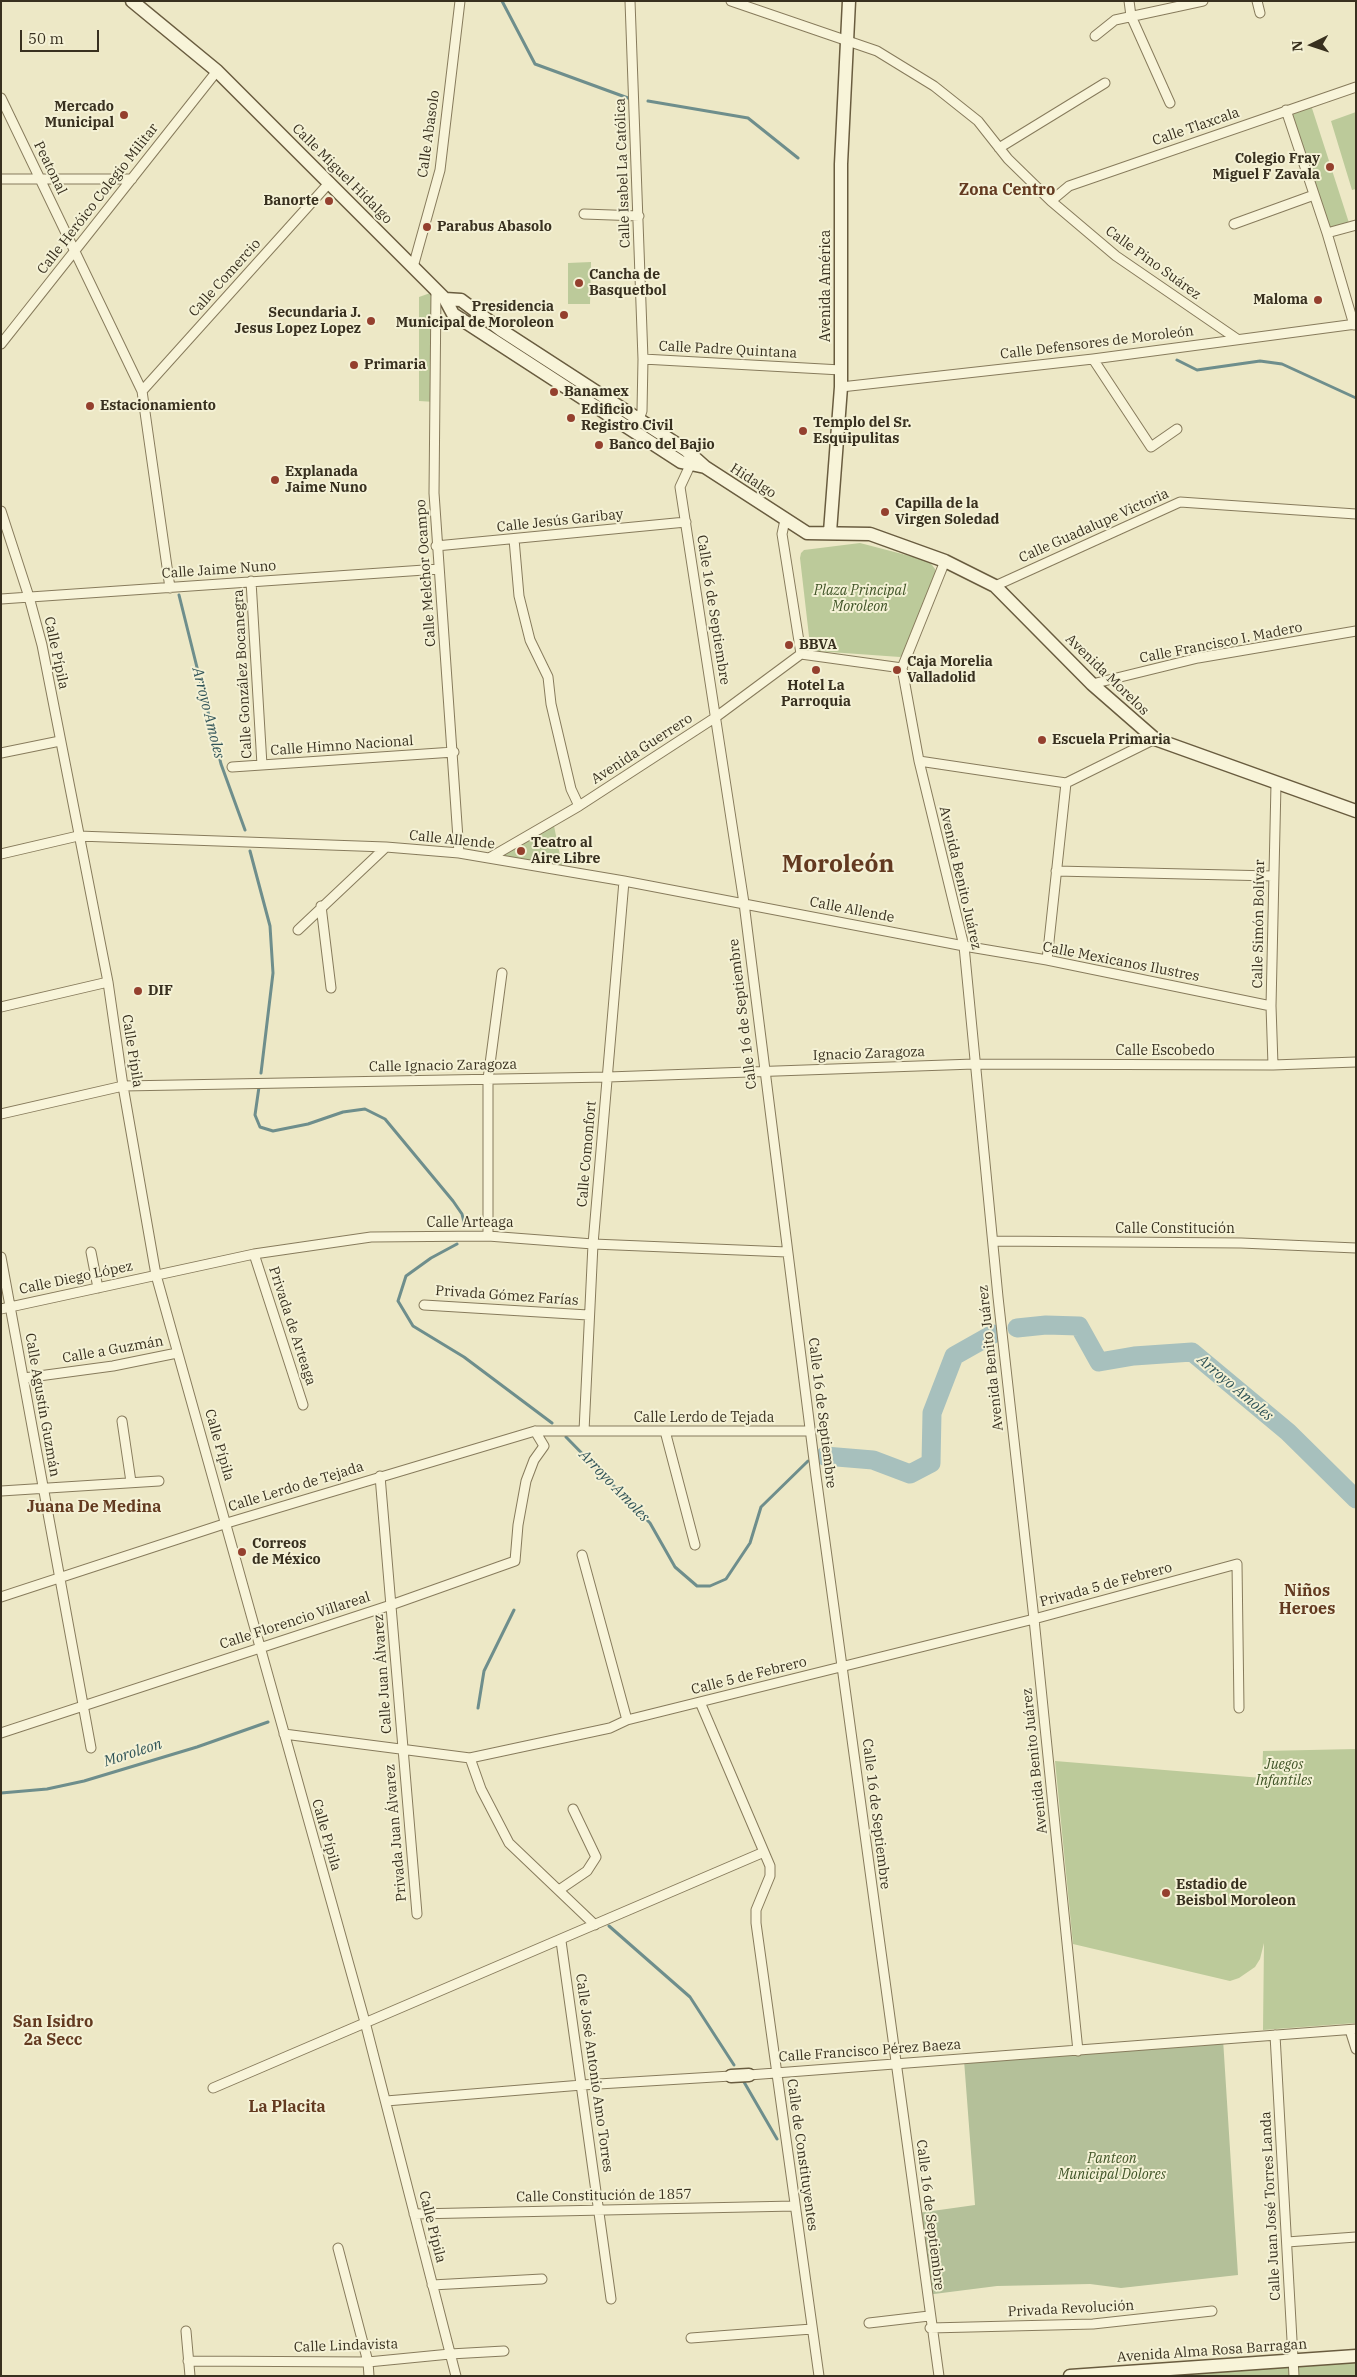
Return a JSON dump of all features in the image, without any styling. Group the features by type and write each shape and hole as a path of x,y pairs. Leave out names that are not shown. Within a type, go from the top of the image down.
{"street":[{"name":"Calle Miguel Hidalgo","path":"132,1 217,70 441,295 453,314 681,462 693,461"},
{"name":"Calle Abasolo","path":"413,267 440,170 460,1"},
{"name":"Calle Isabel La Católica","path":"630,1 643,359 642,411 633,432"},
{"name":"Calle Pino Suárez","path":"731,1 847,39 877,51 934,86 978,121 999,148 1050,201 1116,256 1237,339"},
{"name":"Avenida América","path":"830,532 841,387 841,164 849,1"},
{"path":"1129,1 1132,16 1170,103"},
{"path":"1095,36 1115,20 1203,1"},
{"path":"1256,1 1260,13"},
{"name":"Calle Heróico Colegio Militar","path":"1,344 217,70"},
{"path":"999,148 1105,83"},
{"name":"Calle Tlaxcala","path":"1050,201 1069,186 1356,87"},
{"name":"Peatonal","path":"1,98 142,392 170,588"},
{"path":"1286,110 1355,324"},
{"path":"1,180 40,178 132,179"},
{"name":"Calle Comercio","path":"142,392 330,182"},
{"path":"1234,224 1314,194"},
{"path":"584,214 639,216"},
{"path":"1327,233 1356,225"},
{"path":"441,295 461,300 501,330 640,419 693,461"},
{"name":"Calle Melchor Ocampo","path":"441,295 434,494 436,546 454,752 459,853"},
{"name":"Calle Defensores de Moroleón","path":"841,387 1093,359 1355,324"},
{"name":"Calle Padre Quintana","path":"643,359 841,370"},
{"path":"1093,359 1151,447 1177,429"},
{"name":"Hidalgo","path":"693,461 807,533 870,534 945,561"},
{"name":"Calle 16 de Septiembre","path":"693,461 680,487 744,903 810,1432 843,1666 895,2065 918,2213 930,2328 938,2376"},
{"name":"Calle Guadalupe Victoria","path":"995,586 1180,502 1356,514"},
{"name":"Calle Pípila","path":"1,511 29,597 42,645 108,982 123,1086 156,1275 227,1523 365,2022 456,2376"},
{"path":"785,520 782,534 801,654 902,668 945,561"},
{"name":"Calle Jesús Garibay","path":"436,546 686,522"},
{"path":"514,539 519,596 530,640 548,677 551,704 571,789 580,806"},
{"name":"Avenida Morelos","path":"945,561 995,586 1092,684 1155,740 1356,812"},
{"name":"Calle Jaime Nuno","path":"1,599 439,569"},
{"name":"Calle González Bocanegra","path":"251,581 262,765"},
{"name":"Calle Francisco I. Madero","path":"1092,684 1198,658 1356,631"},
{"name":"Avenida Guerrero","path":"491,857 580,806 716,717 801,654"},
{"name":"Avenida Benito Juárez","path":"902,668 919,761 964,946 1002,1336 1034,1619 1078,2051"},
{"path":"919,761 1066,783 1155,740"},
{"path":"1,753 60,741"},
{"name":"Calle Himno Nacional","path":"232,767 454,752"},
{"path":"1047,960 1066,783"},
{"name":"Calle Simón Bolívar","path":"1273,1065 1271,1006 1276,784"},
{"name":"Calle Allende","path":"1,854 78,836 386,847 459,853 491,857 744,903 964,946"},
{"path":"298,930 321,906 386,847"},
{"path":"1056,871 1273,876"},
{"name":"Calle Comonfort","path":"584,1431 588,1315 593,1244 624,881"},
{"path":"321,906 332,988"},
{"name":"Calle Mexicanos Ilustres","path":"964,946 1047,960 1271,1006"},
{"path":"488,1236 488,1079 502,973"},
{"path":"1,1008 108,982"},
{"name":"Calle Escobedo","path":"974,1064 1273,1065 1356,1062"},
{"name":"Ignacio Zaragoza","path":"764,1072 974,1064"},
{"name":"Calle Ignacio Zaragoza","path":"1,1114 123,1086 608,1077 764,1072"},
{"name":"Calle Arteaga","path":"156,1275 254,1254 371,1237 488,1236 593,1244 787,1252"},
{"name":"Calle Constitución","path":"994,1241 1241,1243 1356,1248"},
{"path":"91,1252 98,1288"},
{"name":"Privada de Arteaga","path":"254,1254 303,1406"},
{"name":"Calle Agustín Guzmán","path":"1,1256 6,1308 24,1378 91,1748"},
{"name":"Calle Diego López","path":"6,1308 156,1275"},
{"name":"Privada Gómez Farías","path":"424,1305 588,1315"},
{"name":"Calle a Guzmán","path":"24,1378 113,1366 178,1353"},
{"path":"122,1421 131,1482"},
{"name":"Calle Lerdo de Tejada","path":"1,1597 59,1576 227,1523 380,1476 539,1431 810,1432"},
{"name":"Calle Florencio Villareal","path":"1,1733 261,1646 391,1605 515,1560 518,1525 526,1481 534,1460 544,1446 539,1431"},
{"path":"665,1431 695,1546"},
{"name":"Calle Juan Álvarez","path":"380,1476 402,1750"},
{"path":"1,1492 159,1481"},
{"path":"582,1555 628,1720"},
{"name":"Privada 5 de Febrero","path":"1034,1619 1237,1564 1239,1708"},
{"name":"Calle 5 de Febrero","path":"284,1734 470,1758 610,1728 628,1720 1034,1619"},
{"name":"Calle de Constituyentes","path":"700,1702 770,1866 770,1876 757,1904 755,1915 820,2376"},
{"name":"Privada Juan Álvarez","path":"402,1750 416,1914"},
{"path":"470,1758 481,1789 509,1843 595,1925"},
{"path":"559,1890 587,1871 596,1857 573,1809"},
{"path":"212,2088 764,1852"},
{"name":"Calle José Antonio Amo Torres","path":"561,1940 611,2299"},
{"path":"1353,2029 1356,2049"},
{"name":"Calle Francisco Pérez Baeza","path":"386,2101 582,2085 895,2065 1353,2029"},
{"name":"Calle Juan José Torres Landa","path":"1275,2035 1294,2376"},
{"name":"Calle Constitución de 1857","path":"414,2214 795,2206"},
{"path":"1288,2242 1356,2237"},
{"path":"338,2248 368,2362 369,2376"},
{"path":"432,2285 542,2279"},
{"name":"Privada Revolución","path":"930,2328 1093,2324 1212,2311"},
{"path":"869,2323 929,2316"},
{"path":"691,2338 812,2329"},
{"path":"186,2331 190,2376"},
{"name":"Calle Lindavista","path":"188,2361 368,2362 450,2354 504,2352"},
{"name":"Avenida Alma Rosa Barragan","path":"1070,2376 1356,2356"}],"green space":[{"path":"1310,102 1350,226 1327,233 1286,110"},
{"path":"1356,112 1356,189 1352,190 1331,121"},
{"name":"Cancha de Basquetbol","path":"591,262 590,304 568,304 568,263"},
{"path":"436,291 435,402 419,401 419,297"},
{"name":"Plaza Principal Moroleon","path":"860,543 929,561 935,569 936,575 904,654 900,657 816,651 810,645 801,553 804,550"},
{"path":"553,821 563,870 491,857"},
{"name":"Estadio de Beisbol Moroleon","path":"1356,1749 1356,2023 1263,2030 1264,1943 1260,1959 1255,1967 1239,1978 1230,1981 1073,1944 1055,1761 1262,1778 1263,1751"},
{"name":"Panteon Municipal Dolores","path":"1223,2039 1238,2275 1121,2288 1090,2284 997,2286 926,2295 918,2213 975,2205 964,2060"},
{"path":"1356,2356 1356,2376 1070,2376"}],"waterway":[{"path":"502,1 535,64 628,98"},
{"path":"648,101 748,118 798,158"},
{"name":"Arroyo Amoles","path":"1177,360 1197,370 1260,361 1282,364 1356,398"},
{"name":"Arroyo Amoles","path":"179,595 221,764 245,830"},
{"name":"Arroyo Amoles","path":"250,851 270,926 273,973 261,1073"},
{"name":"Arroyo Amoles","path":"259,1087 255,1115 260,1127 273,1131 308,1124 343,1112 365,1109 385,1119 453,1201 462,1214 465,1226"},
{"name":"Arroyo Amoles","path":"457,1244 431,1258 406,1276 398,1301 413,1326 464,1357 552,1423"},
{"name":"Arroyo Amoles","path":"1017,1328 1046,1325 1079,1326 1099,1362 1134,1356 1192,1352 1288,1432 1356,1499"},
{"name":"Arroyo Amoles","path":"825,1456 873,1460 910,1474 931,1463 932,1413 954,1356 993,1334"},
{"name":"Arroyo Amoles","path":"566,1437 650,1523 675,1567 697,1586 710,1586 726,1579 750,1543 761,1507 808,1461"},
{"path":"478,1708 484,1671 514,1610"},
{"name":"Moroleon","path":"1,1793 47,1789 84,1781 197,1747 268,1722"},
{"path":"609,1926 690,1997 734,2065"},
{"path":"744,2082 777,2139"}],"place":[{"name":"Mercado Municipal","path":"124,115"},
{"name":"Colegio Fray Miguel F Zavala","path":"1330,167"},
{"name":"Banorte","path":"329,201"},
{"name":"Parabus Abasolo","path":"427,227"},
{"name":"Cancha de Basquetbol","path":"579,283"},
{"name":"Maloma","path":"1318,300"},
{"name":"Presidencia Municipal de Moroleon","path":"564,315"},
{"name":"Secundaria J. Jesus Lopez Lopez","path":"371,321"},
{"name":"Primaria","path":"354,365"},
{"name":"Banamex","path":"554,392"},
{"name":"Estacionamiento","path":"90,406"},
{"name":"Edificio Registro Civil","path":"571,418"},
{"name":"Templo del Sr. Esquipulitas","path":"803,431"},
{"name":"Banco del Bajio","path":"599,445"},
{"name":"Explanada Jaime Nuno","path":"275,480"},
{"name":"Capilla de la Virgen Soledad","path":"885,512"},
{"name":"BBVA","path":"789,645"},
{"name":"Hotel La Parroquia","path":"816,670"},
{"name":"Caja Morelia Valladolid","path":"897,670"},
{"name":"Escuela Primaria","path":"1042,740"},
{"name":"Teatro al Aire Libre","path":"521,851"},
{"name":"DIF","path":"138,991"},
{"name":"Correos de México","path":"242,1552"},
{"name":"Estadio de Beisbol Moroleon","path":"1166,1893"}],"district":[{"name":"Zona Centro","path":"1007,190"},
{"name":"Moroleón","path":"838,865"},
{"name":"Juana De Medina","path":"94,1507"},
{"name":"Niños Heroes","path":"1307,1600"},
{"name":"San Isidro 2a Secc","path":"53,2031"},
{"name":"La Placita","path":"287,2107"}],"park label":[{"name":"Juegos Infantiles","path":"1284,1774"}]}
